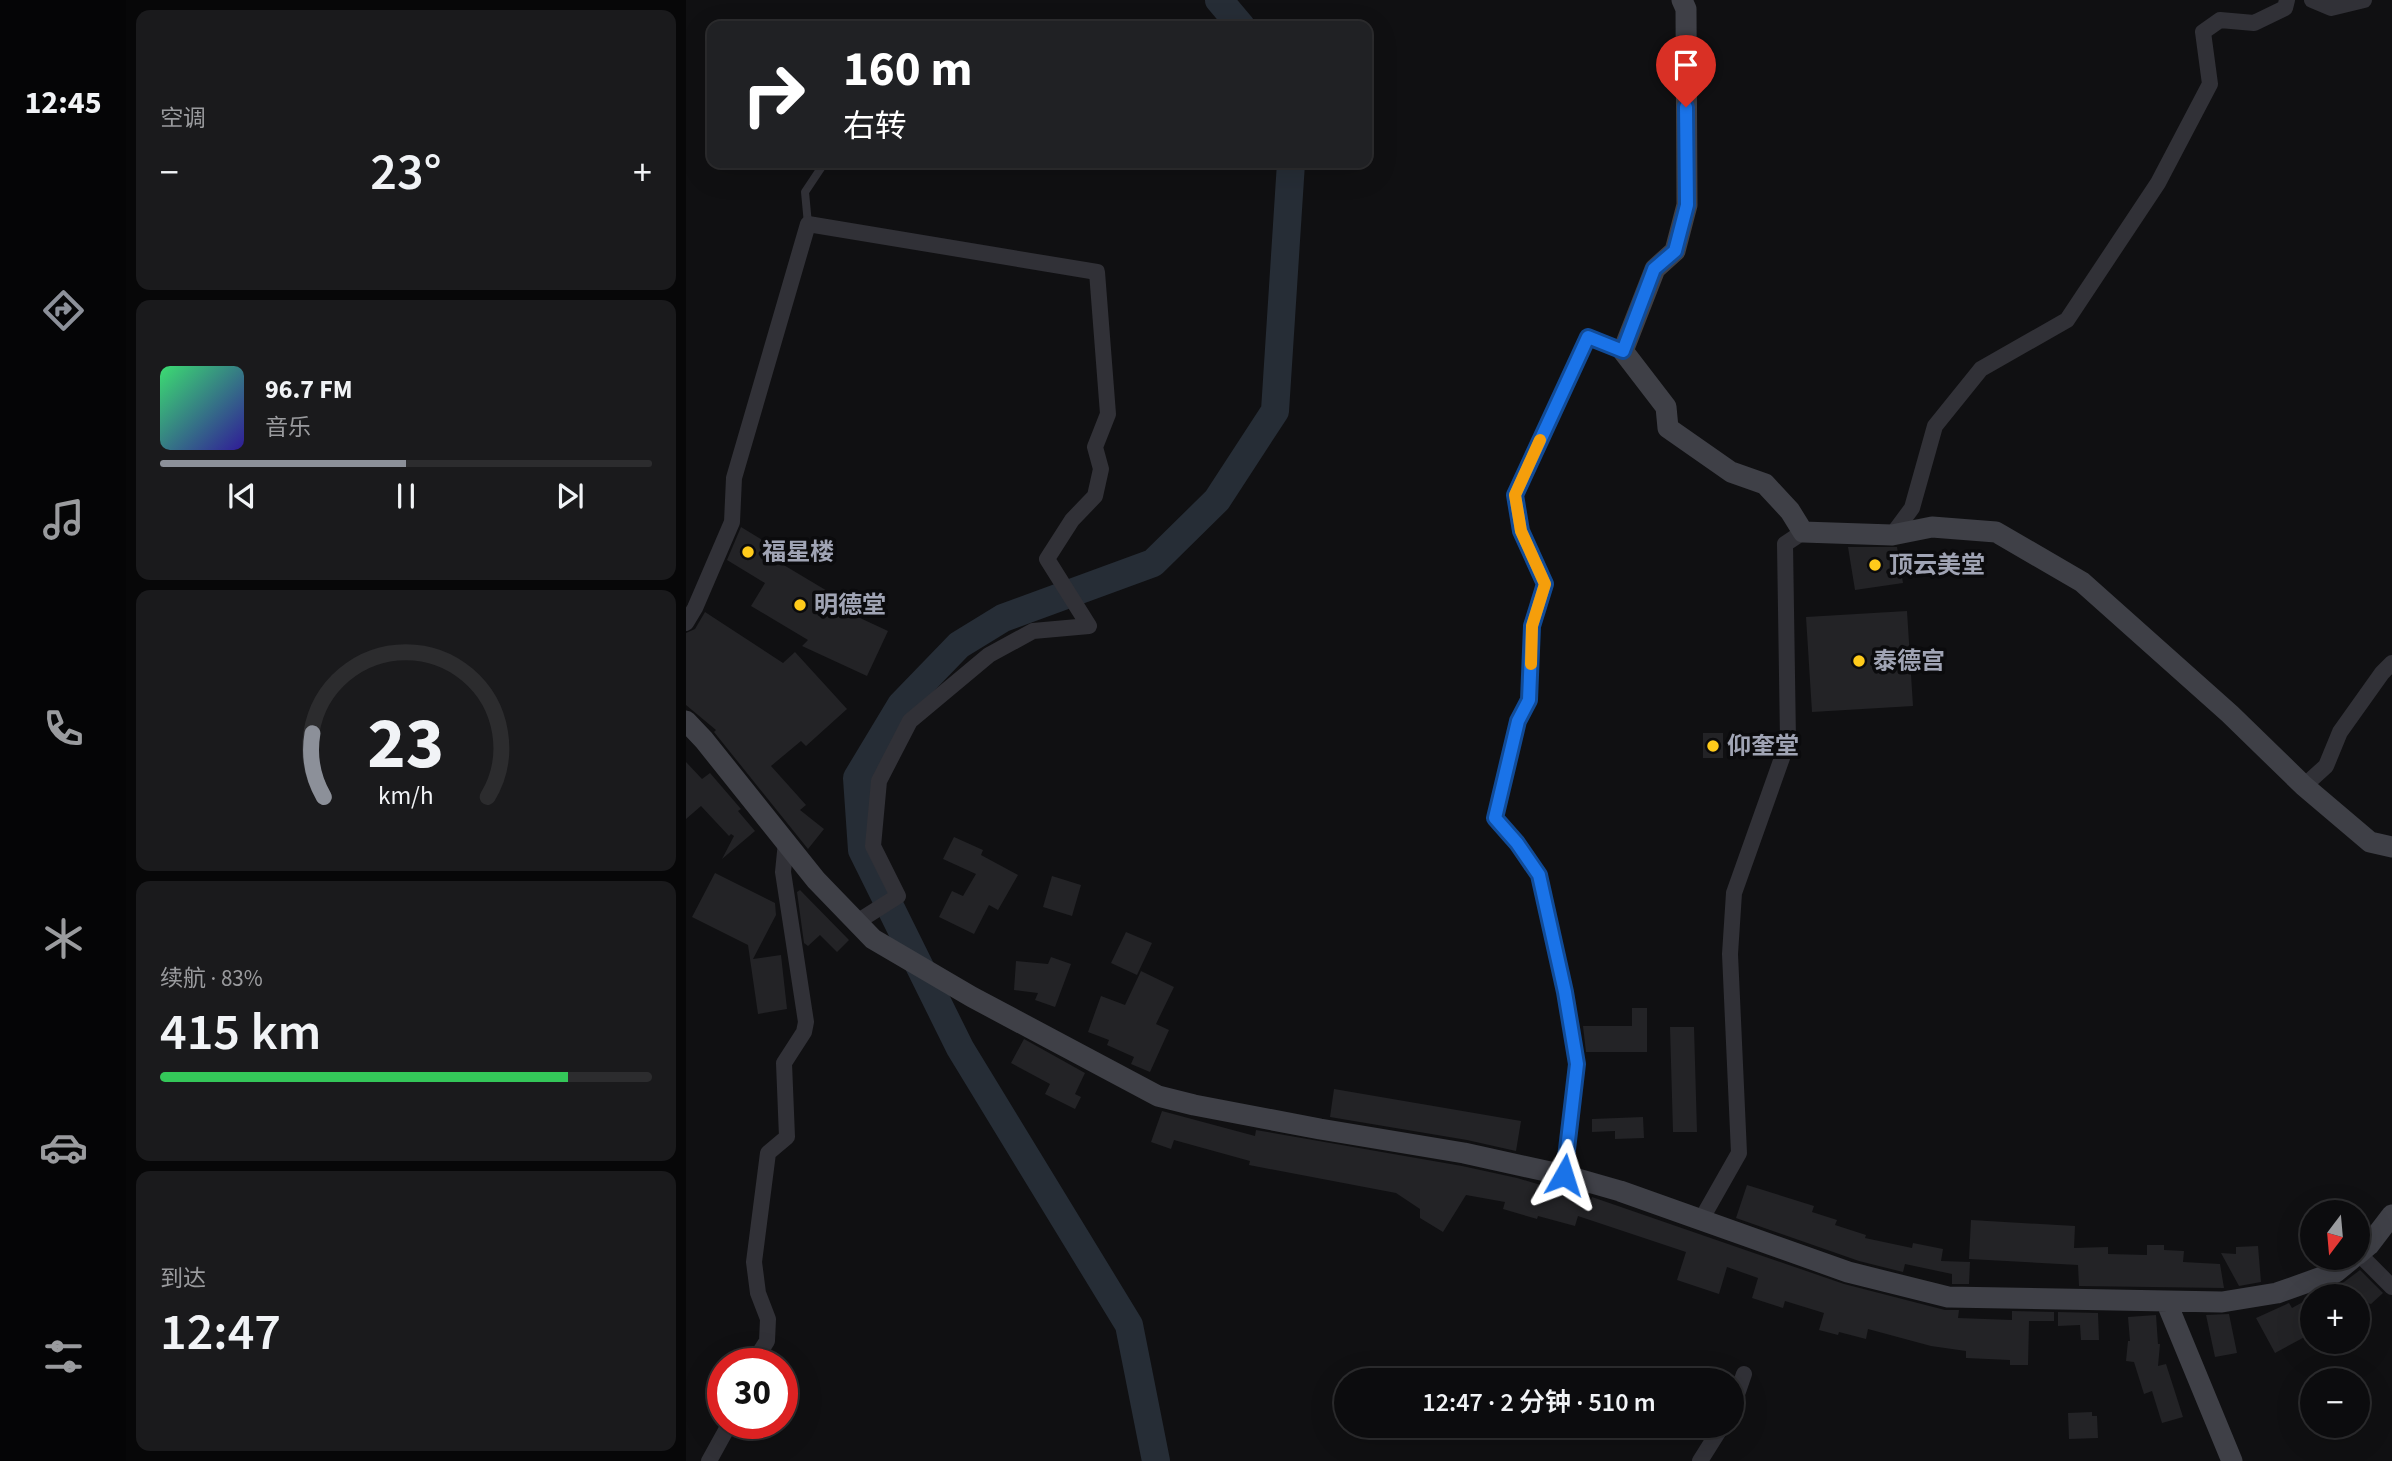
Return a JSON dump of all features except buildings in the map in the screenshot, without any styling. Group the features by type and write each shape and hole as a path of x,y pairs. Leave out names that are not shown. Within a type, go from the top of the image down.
{"street":[{"path":"1623,351 1654,269 1675,251 1687,205 1686,9 1682,0"},
{"path":"1892,535 1912,508 1936,426 1981,369 2067,320 2158,183 2210,84 2203,32 2220,20 2254,23 2285,8 2287,0"},
{"path":"2312,0 2331,8 2364,0"},
{"path":"686,623 732,522 734,478 808,224 1097,272 1108,414 1095,446 1101,469 1095,496 1072,520 1047,559 1088,626 1034,631 1022,637 989,655 910,721 879,781 873,846 898,896 863,918"},
{"path":"1564,1175 1577,1064 1565,992 1539,875 1517,843 1495,818 1518,721 1529,700 1532,626 1545,584 1521,531 1515,495 1588,337 1623,351 1666,407 1668,428 1731,472 1765,484 1790,511 1803,532"},
{"path":"1701,1220 1739,1153 1730,954 1734,893 1788,741 1785,544 1803,532 1892,535 1933,527 1996,532 2082,582 2230,714 2304,786 2370,842 2392,847"},
{"path":"2304,786 2326,766 2340,732 2392,663"},
{"path":"686,721 705,740 816,880 863,918 873,939 972,997 1158,1096 1320,1129 1464,1153 1564,1175 1620,1191 1848,1272 1948,1297 2222,1302 2277,1293 2338,1270"},
{"path":"762,1348 767,1340 768,1319 758,1293 754,1262 768,1153 787,1137 784,1063 804,1032 806,1021 783,872 786,842"},
{"path":"2370,1245 2392,1215"},
{"path":"2370,1268 2392,1287"},
{"path":"2166,1301 2232,1461"},
{"path":"1700,1461 1714,1438"},
{"path":"709,1461 721,1439"}],"lane":[{"path":"808,224 805,192 821,168"}],"waterway":[{"path":"1219,0 1237,21"},
{"path":"1156,1461 1129,1325 960,1048 862,850 857,778 901,705 959,645 1003,618 1153,563 1217,500 1275,411 1291,168"}],"slow traffic":[{"path":"1531,664 1532,626 1545,584 1521,531 1515,495 1540,440"}],"place":[{"name":"福星楼","path":"748,552"},
{"name":"顶云美堂","path":"1875,565"},
{"name":"明德堂","path":"800,605"},
{"name":"泰德宫","path":"1859,661"},
{"name":"仰奎堂","path":"1713,746"}],"route":[{"path":"1564,1175 1577,1064 1565,992 1539,875 1517,843 1495,818 1518,721 1529,700 1532,626 1545,584 1521,531 1515,495 1588,337 1623,351 1654,269 1675,251 1687,205 1686,107"}]}
